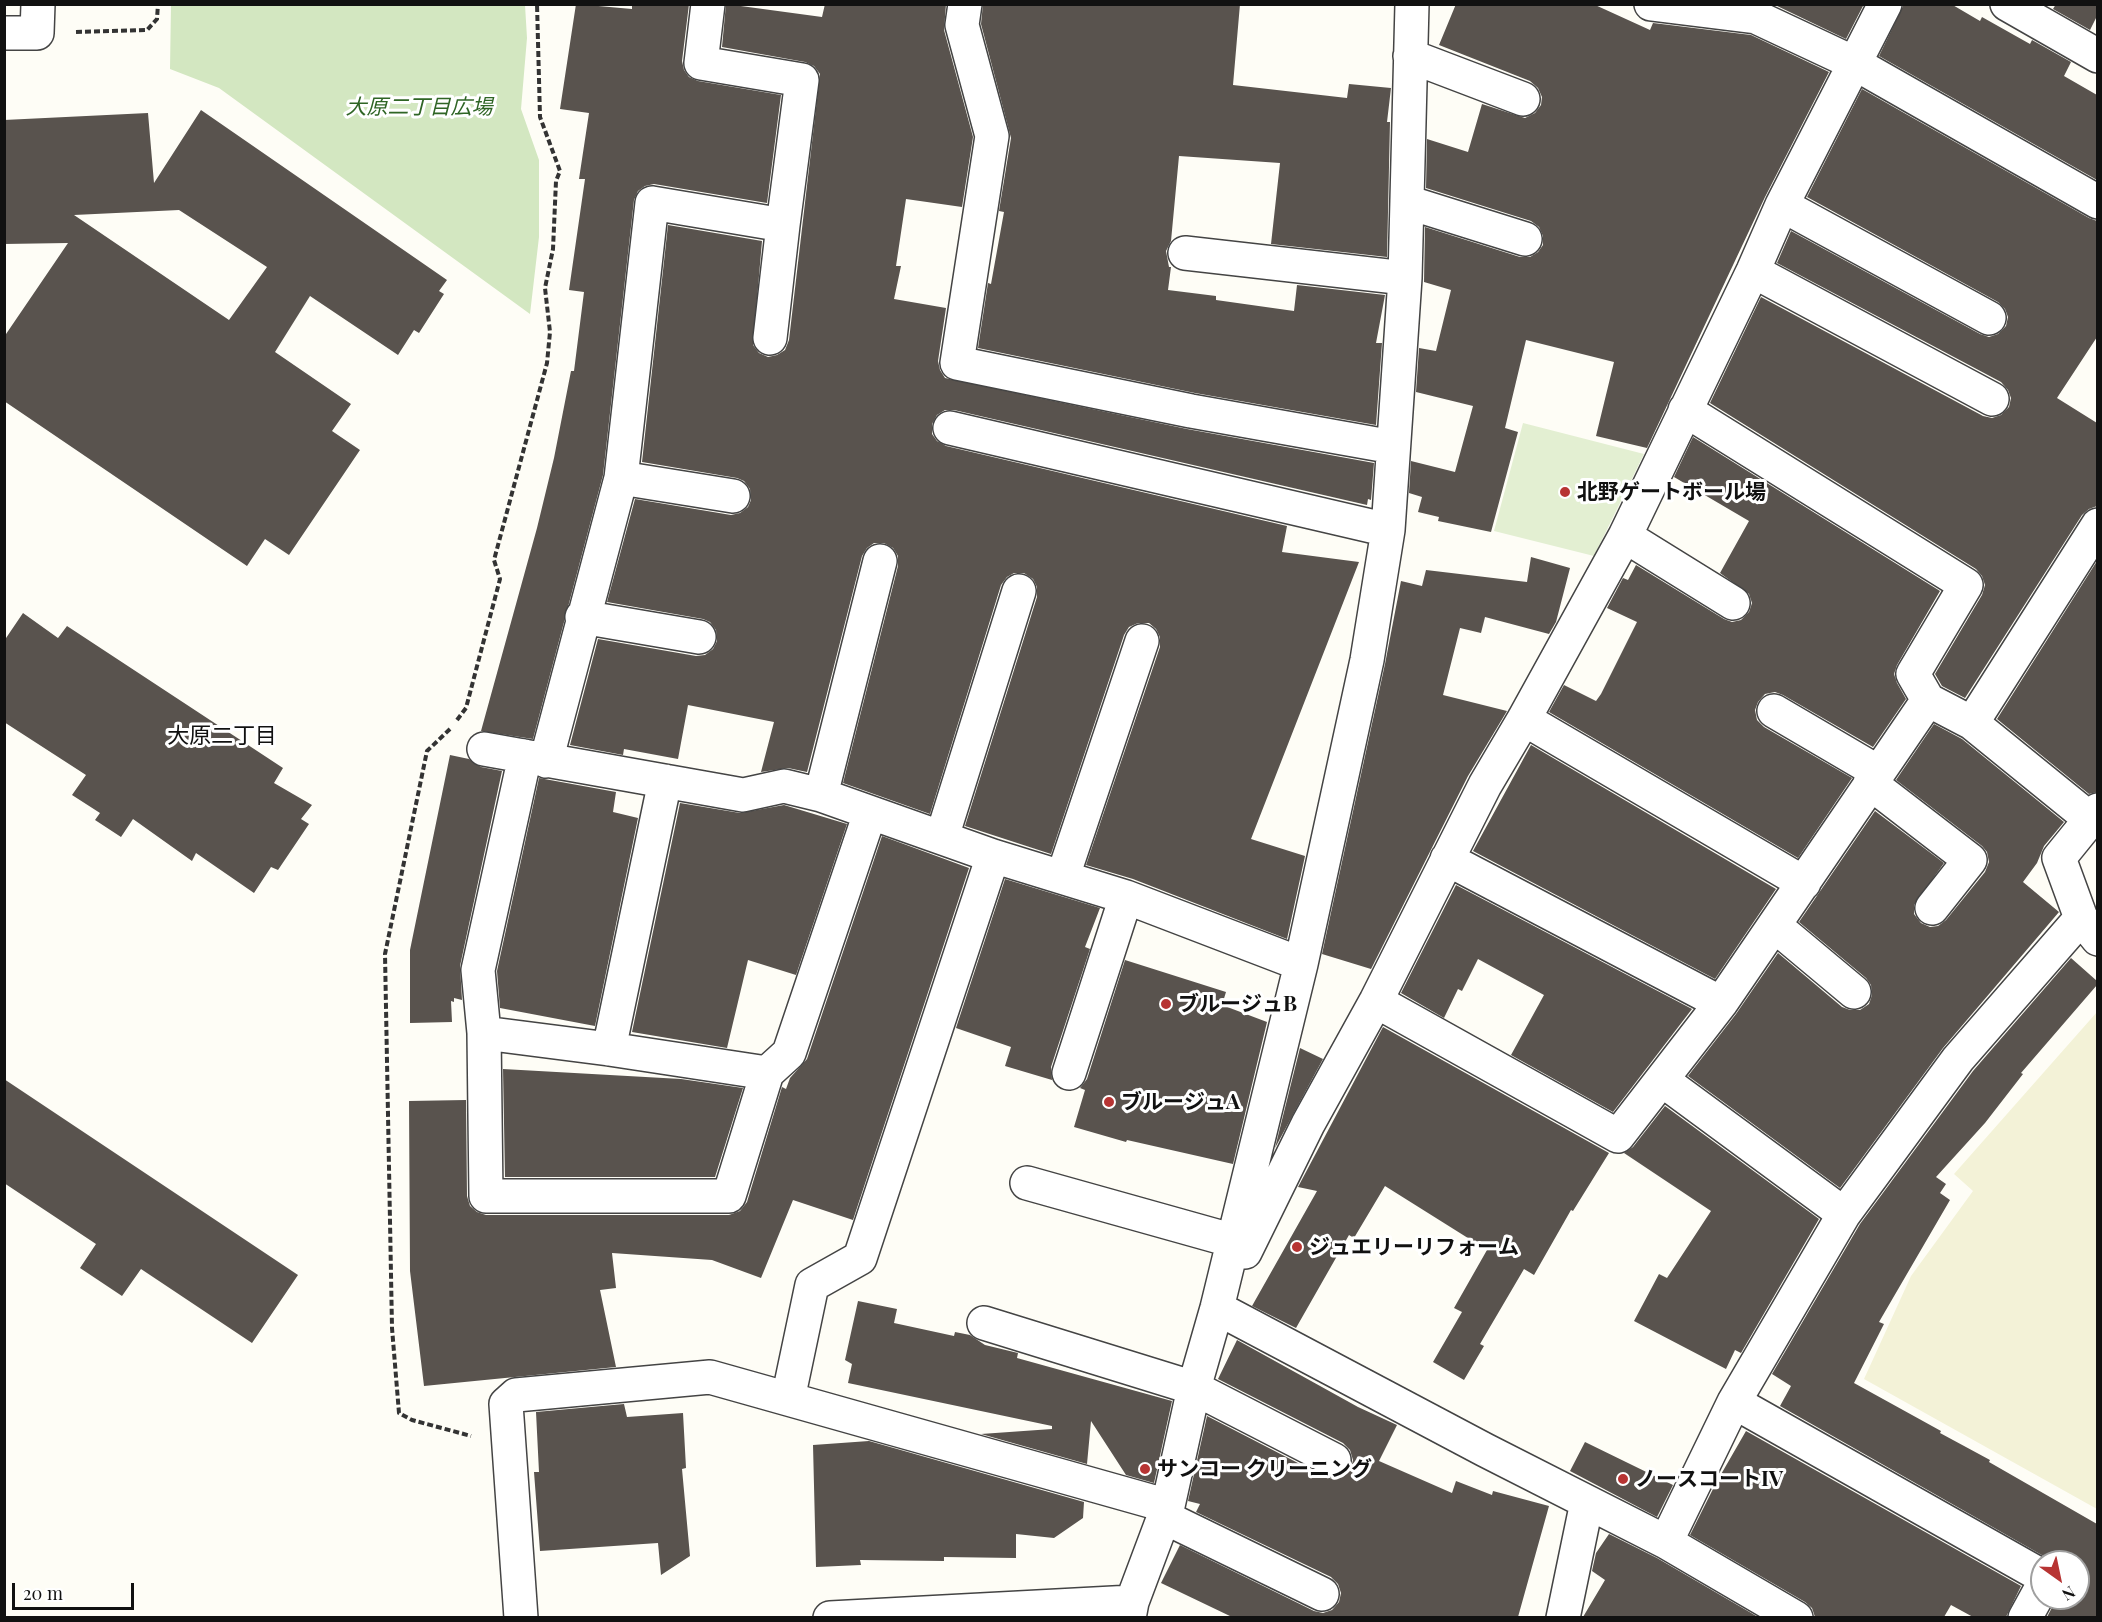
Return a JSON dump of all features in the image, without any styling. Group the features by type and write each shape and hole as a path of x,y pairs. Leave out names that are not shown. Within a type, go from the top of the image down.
{"street":[{"path":"708,4 701,63 802,80 770,338"},
{"path":"966,4 962,25 992,136 957,363 1191,411 1393,447"},
{"path":"830,1617 1131,1610 1166,1511 1194,1388 1234,1241 1301,964 1367,660 1388,530 1405,278 1412,4"},
{"path":"1651,4 1756,17 1854,63 2097,202"},
{"path":"1217,1308 1308,1124 1376,1001 1485,785 1625,536 1753,271 1782,205 1884,4"},
{"path":"2007,4 2097,56"},
{"path":"4,33 38,19"},
{"path":"1410,56 1523,99"},
{"path":"1407,202 1526,239"},
{"path":"783,225 652,204 621,478 582,617 535,758 478,970 484,1034 486,1196 729,1196 767,1073 789,1053 870,813"},
{"path":"1782,205 1989,318"},
{"path":"1185,253 1405,278"},
{"path":"1753,271 1992,399"},
{"path":"1666,1542 1734,1402 1844,1214 1958,1059 2089,928 2059,858 2093,814 1972,723 1928,700 1913,674 1966,585 1685,410"},
{"path":"950,428 1388,530"},
{"path":"621,478 733,496"},
{"path":"1972,723 2097,525"},
{"path":"1625,536 1733,603"},
{"path":"821,795 880,561"},
{"path":"942,837 1019,591"},
{"path":"582,617 699,637"},
{"path":"1063,876 1142,642"},
{"path":"1376,1001 1618,1136 1721,1003 1928,700"},
{"path":"1774,711 1874,778 1970,860 1932,908"},
{"path":"1524,719 1804,883"},
{"path":"484,749 743,795 784,786 821,795 993,856 1126,897 1301,964"},
{"path":"609,1049 665,781"},
{"path":"788,1399 812,1285 860,1258 993,856"},
{"path":"1447,859 1721,1003"},
{"path":"1069,1073 1126,897"},
{"path":"1774,926 1854,992"},
{"path":"484,1034 609,1049 767,1073"},
{"path":"1662,1080 1844,1214"},
{"path":"1027,1183 1234,1241"},
{"path":"1217,1308 1666,1542 1796,1617"},
{"path":"984,1323 1194,1388 1334,1460"},
{"path":"521,1617 506,1404 516,1395 710,1377 1166,1511 1322,1594"},
{"path":"1734,1402 2030,1569"},
{"path":"1563,1617 1587,1502"}],"path":[{"path":"38,19 147,30 158,19 158,4"},
{"path":"510,1446 412,1420 399,1413 392,1328 385,954 427,751 444,736 466,708 500,579 494,560 547,363 550,332 545,288 553,249 556,181 560,171 540,117 537,4"}],"green space":[{"name":"大原二丁目広場","path":"171,5 525,5 527,38 521,109 539,160 539,237 530,314 219,88 170,69"},
{"name":"北野ゲートボール場","path":"1523,423 1644,454 1594,556 1494,531"},
{"path":"2097,1012 2097,1509 1864,1379 1911,1276 1973,1191 1954,1174"}],"building":[{"path":"576,4 632,9 632,4 689,4 682,61 689,77 698,81 781,95 767,203 654,184 638,191 634,200 603,475 533,739 481,731 537,528 571,371 574,371 584,292 569,290 585,179 579,179 589,113 560,109"},
{"path":"726,4 822,17 825,4 946,4 944,30 973,137 962,207 906,199 896,266 901,266 894,299 946,308 938,361 945,378 1187,429 1374,463 1371,500 1368,499 1367,505 954,410 945,410 937,415 932,424 932,434 937,441 946,446 1287,526 1282,552 1359,562 1251,839 1305,856 1287,939 1133,879 1086,865 1160,647 1160,637 1149,623 1138,623 1129,627 1124,635 1051,854 965,826 1037,597 1037,587 1033,579 1024,573 1014,573 1007,577 1001,585 930,814 843,783 898,566 898,556 893,548 884,543 874,543 862,556 807,772 788,768 761,772 774,722 688,705 678,759 624,749 623,755 570,745 598,639 696,656 705,655 713,649 717,641 716,630 710,622 703,619 607,602 635,499 731,515 740,513 748,507 751,500 750,489 744,481 737,478 642,462 668,225 762,241 753,345 759,353 768,357 785,350 789,340 820,74 814,66 805,62 722,47"},
{"path":"983,4 1240,4 1233,85 1347,98 1349,84 1391,88 1387,122 1390,122 1387,257 1271,244 1280,163 1179,156 1171,241 1166,251 1169,267 1171,267 1168,290 1216,296 1216,300 1294,311 1297,285 1385,295 1376,343 1382,343 1376,425 1195,393 978,348 988,283 991,284 1004,212 999,211 1011,138 981,24"},
{"path":"1456,4 1593,4 1650,30 1653,23 1751,35 1829,72 1765,197 1647,448 1596,436 1614,362 1526,340 1505,428 1518,432 1491,532 1438,521 1439,517 1418,512 1422,497 1409,493 1411,461 1455,472 1473,406 1416,392 1419,348 1436,351 1451,290 1424,282 1425,227 1520,257 1530,257 1538,252 1543,245 1543,236 1539,227 1531,221 1426,188 1427,139 1468,152 1482,104 1525,118 1535,113 1541,105 1542,97 1538,88 1530,81 1439,45"},
{"path":"1773,4 1864,4 1846,39"},
{"path":"1904,4 1951,4 1980,21 1982,17 2030,44 2032,40 2071,62 2064,76 2097,95 2097,180 1879,56"},
{"path":"2056,4 2097,4 2097,16 2090,30 2053,9"},
{"path":"1862,89 2097,221 2097,337 2057,398 2097,423 2097,506 2082,515 1965,698 1942,686 1935,674 1982,595 1985,585 1976,569 1710,403 1761,297 1983,416 1992,418 2001,415 2009,407 2011,398 2001,382 1777,263 1791,231 1980,334 1989,337 1998,334 2006,326 2008,317 2005,309 1998,302 1807,197"},
{"path":"201,110 447,280 439,291 444,294 419,333 414,330 398,355 310,296 275,352 351,404 332,431 360,450 289,555 265,539 247,566 4,401 4,337 68,243 4,244 4,120 148,113 154,183","holes":["179,210 267,267 229,320 74,215"]},
{"path":"1693,437 1940,591 1894,674 1906,699 1873,747 1783,695 1775,692 1765,694 1758,702 1755,710 1757,720 1764,727 1852,778 1798,858 1549,712 1564,685 1596,701 1601,694 1637,622 1607,608 1623,578 1628,580 1636,565 1724,619 1732,622 1741,620 1749,612 1752,603 1749,594 1720,573 1749,521 1674,477"},
{"path":"1531,557 1570,568 1556,622 1549,634 1485,617 1481,633 1460,628 1443,695 1507,711 1468,776 1371,969 1322,954 1401,581 1422,586 1426,570 1527,582"},
{"path":"2097,561 2097,792 2089,794 1997,719"},
{"path":"23,613 58,638 67,626 283,768 274,783 312,805 301,819 309,824 278,870 271,867 254,893 196,853 192,861 133,819 121,837 95,820 100,813 72,795 86,775 4,722 4,641"},
{"path":"1934,724 1962,739 2064,822 2044,846 2037,863 2023,882 2059,912 1943,1048 1840,1188 1688,1076 1736,1014 1778,953 1842,1007 1860,1010 1869,1004 1872,995 1871,985 1866,978 1799,922 1875,811 1944,863 1914,905 1914,914 1921,923 1930,927 1938,926 1946,920 1985,872 1989,862 1987,852 1982,846 1896,780"},
{"path":"1531,745 1776,889 1715,979 1473,851"},
{"path":"450,755 469,759 481,767 502,771 460,966 462,1000 454,998 454,1002 451,1001 452,1022 410,1023 410,950"},
{"path":"539,778 616,792 613,812 638,818 595,1026 500,1008 497,971"},
{"path":"680,803 740,813 784,805 847,824 796,975 748,960 727,1048 632,1032"},
{"path":"882,836 969,868 853,1220 793,1200 761,1278 712,1260 612,1253 616,1288 600,1290 616,1367 424,1386 410,1271 409,1101 466,1100 467,1196 470,1206 486,1215 729,1215 740,1211 747,1202 782,1087 786,1089 790,1078 807,1059"},
{"path":"1005,879 1100,908 1085,947 1090,949 1051,1067 1052,1080 1005,1066 1011,1047 956,1028"},
{"path":"1456,885 1692,1009 1613,1112 1511,1055 1544,995 1478,959 1462,991 1458,989 1444,1018 1401,993"},
{"path":"2071,958 2097,981 2097,985 2021,1073 2023,1074 1985,1123 1936,1177 1946,1184 1940,1193 1950,1200 1879,1322 1884,1324 1854,1383 1941,1431 1940,1433 2097,1524 2097,1617 2047,1617 2051,1610 2090,1610 2090,1550 2033,1550 1780,1406 1791,1386 1772,1374 1860,1224 1973,1071"},
{"path":"1125,960 1226,992 1222,1005 1267,1022 1233,1164 1127,1140 1126,1142 1074,1127 1085,1090 1080,1088 1087,1079"},
{"path":"1383,1027 1609,1153 1573,1211 1571,1210 1534,1275 1524,1269 1480,1344 1484,1346 1464,1380 1433,1362 1462,1312 1454,1308 1487,1250 1385,1186 1354,1238 1349,1235 1296,1328 1252,1306 1317,1191 1298,1187"},
{"path":"1300,1048 1323,1059 1275,1148"},
{"path":"503,1069 681,1079 743,1088 715,1177 505,1177"},
{"path":"4,1079 298,1275 252,1343 141,1269 122,1296 80,1268 96,1244 4,1183"},
{"path":"1665,1106 1819,1219 1741,1353 1735,1350 1726,1369 1634,1321 1659,1274 1667,1278 1711,1211 1624,1153 1633,1147"},
{"path":"858,1301 897,1309 894,1323 954,1336 955,1332 970,1335 985,1345 1018,1353 1017,1358 1172,1401 1154,1483 1126,1475 1091,1421 1087,1464 981,1434 1052,1429 1052,1426 848,1383 852,1364 845,1360"},
{"path":"1237,1340 1358,1407 1397,1425 1379,1461 1452,1493 1456,1481 1492,1495 1493,1491 1549,1506 1518,1617 1232,1617 1161,1583 1180,1545 1314,1611 1323,1613 1332,1610 1339,1602 1341,1593 1338,1584 1331,1577 1196,1512 1200,1504 1188,1501 1207,1416 1325,1477 1334,1479 1344,1476 1351,1468 1353,1460 1350,1450 1343,1443 1218,1379"},
{"path":"624,1404 627,1417 683,1413 686,1468 682,1469 690,1556 661,1575 658,1543 540,1551 534,1472 539,1472 536,1412"},
{"path":"1746,1431 2021,1586 2006,1617 1973,1617 1951,1605 1944,1617 1815,1617 1812,1608 1805,1602 1690,1535"},
{"path":"869,1441 1084,1502 1083,1518 1054,1538 1016,1534 1016,1558 944,1557 944,1561 860,1560 861,1565 816,1567 813,1445"},
{"name":"ノースコートIV","path":"1585,1442 1673,1485 1657,1517 1570,1471"},
{"path":"1609,1534 1657,1558 1758,1617 1583,1617 1605,1580 1592,1571 1596,1553"}],"place":[{"name":"北野ゲートボール場","path":"1565,492"},
{"name":"ブルージュB","path":"1166,1004"},
{"name":"ブルージュA","path":"1109,1102"},
{"name":"ジュエリーリフォーム","path":"1297,1247"},
{"name":"サンコー クリーニング","path":"1145,1469"},
{"name":"ノースコートIV","path":"1623,1479"}],"district":[{"name":"大原二丁目","path":"222,736"}]}
